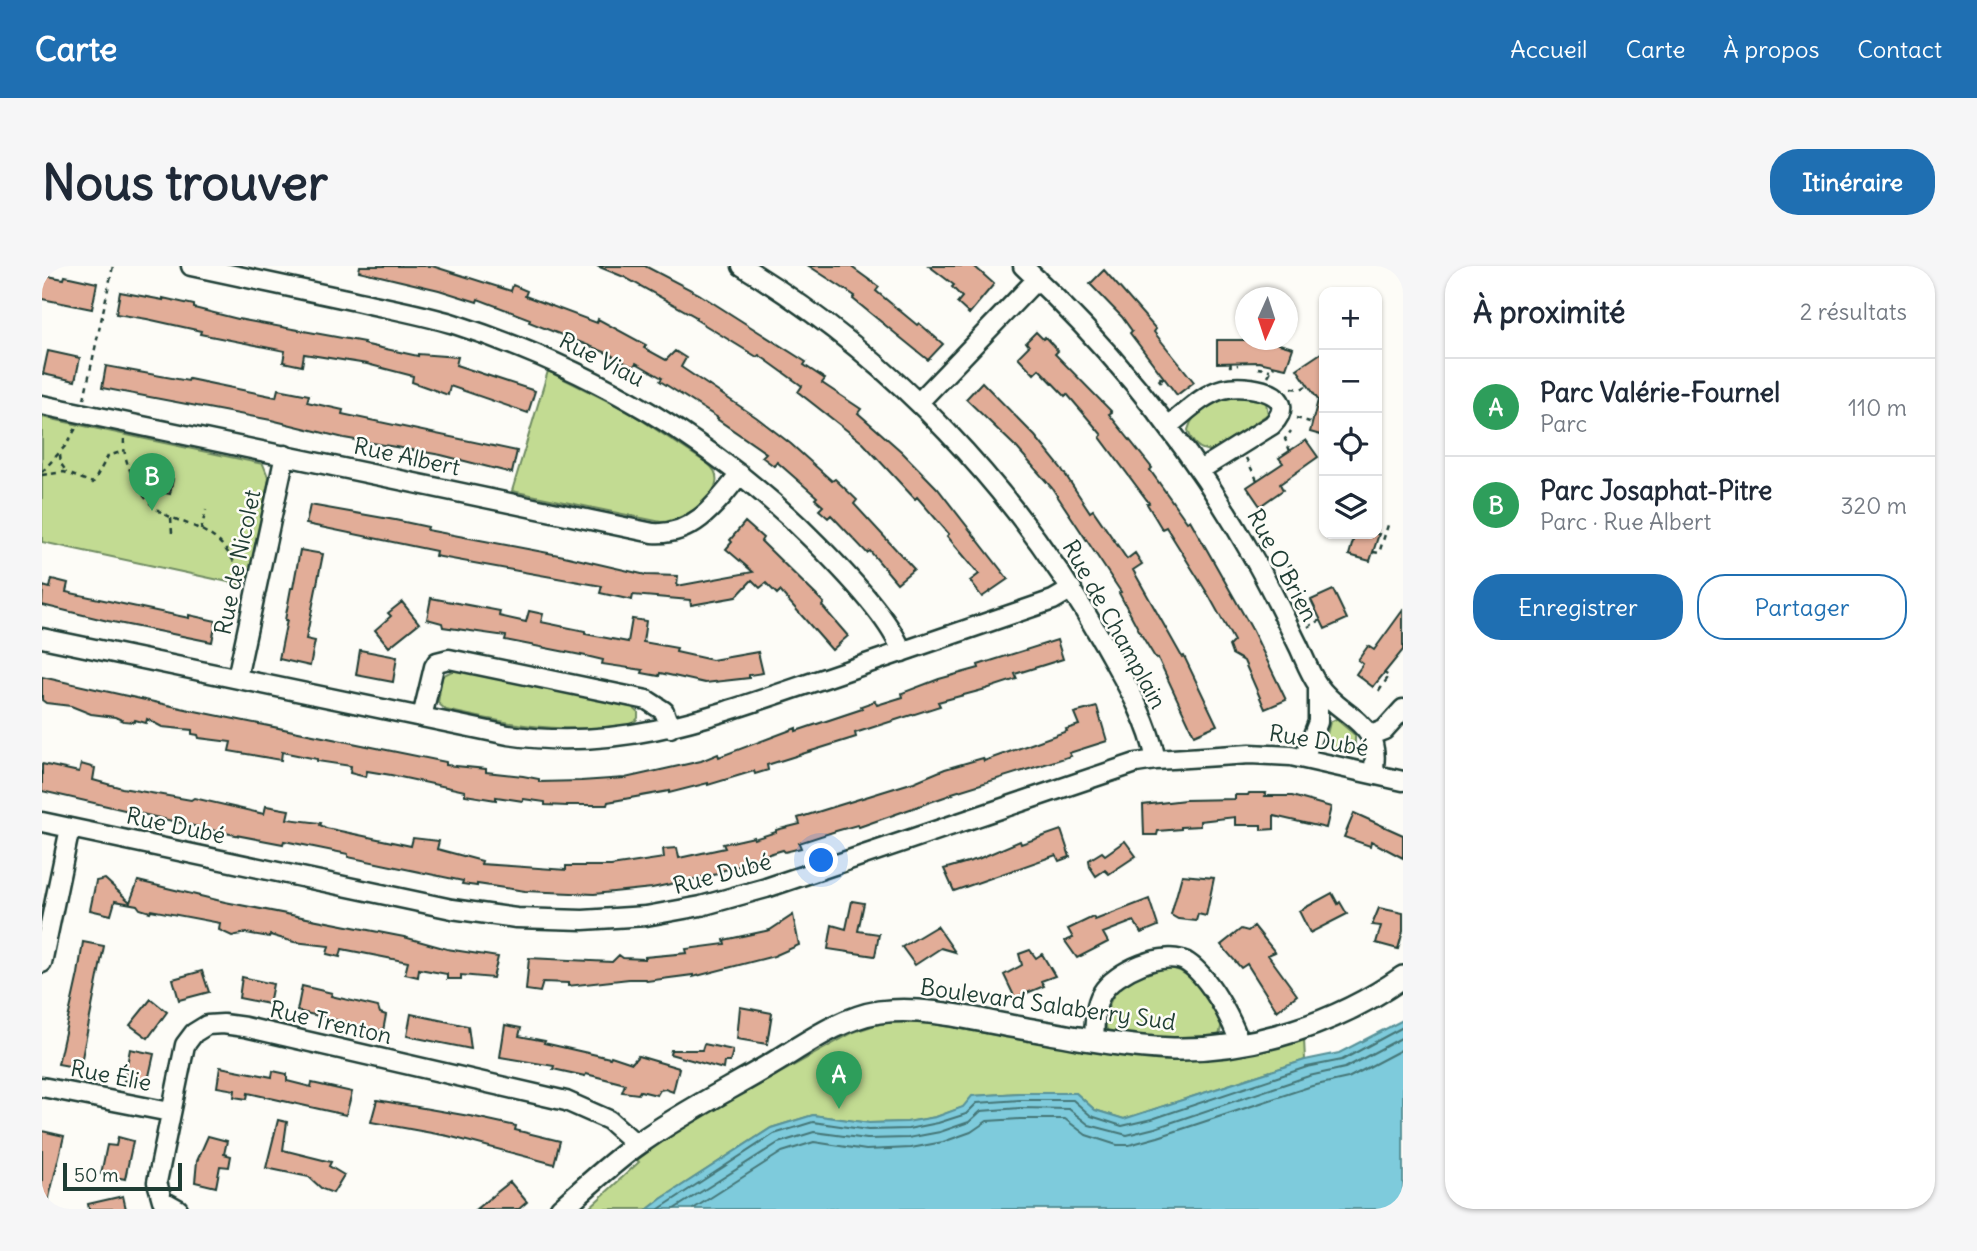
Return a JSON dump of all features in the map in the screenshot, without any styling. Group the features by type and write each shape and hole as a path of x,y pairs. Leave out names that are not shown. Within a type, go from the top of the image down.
{"street":[{"name":"Rue Viau","path":"191,266 433,318 513,345 580,373 625,397 696,442 740,474 796,524 844,573 890,629 902,652"},
{"name":"Rue de Champlain","path":"742,266 834,329 919,402 1000,490 1072,589 1126,685 1152,744 1156,760"},
{"name":"Rue O'Brien","path":"1023,266 1107,351 1168,426 1200,470 1253,557 1318,686 1360,722 1371,736"},
{"path":"919,402 1037,279"},
{"path":"1168,426 1221,389 1258,388 1273,395 1280,403 1277,420 1200,470"},
{"name":"Rue Albert","path":"42,405 662,534 673,533 697,522 719,501 740,474"},
{"name":"Rue de Nicolet","path":"237,678 285,455"},
{"path":"42,638 508,734 541,739 621,737 670,728 713,716 1053,600 1072,589"},
{"path":"422,717 434,667 437,662 449,659 647,700 664,711 670,728"},
{"name":"Rue O'Brien","path":"1304,758 1318,722 1318,686"},
{"path":"1373,773 1375,755 1371,736 1384,730 1403,709"},
{"name":"Rue Dubé","path":"42,822 476,913 537,920 605,919 665,913 742,895 1136,763 1250,754 1304,758 1403,781"},
{"path":"42,963 70,828"},
{"path":"1094,1040 1099,1000 1111,982 1143,964 1175,958 1188,963 1204,980 1226,1012 1240,1044"},
{"name":"Boulevard Salaberry Sud","path":"561,1209 636,1144 800,1047 865,1015 901,1010 927,1012 1094,1040 1173,1049 1200,1048 1240,1044 1290,1031 1347,1010 1403,977"},
{"name":"Rue Trenton","path":"178,1209 162,1200 158,1189 170,1112 185,1045 200,1028 223,1024 558,1098 609,1120 636,1144"},
{"name":"Rue Élie","path":"42,1087 170,1112"}],"path":[{"path":"83,402 113,266"},
{"path":"1231,363 1230,366 1238,365"},
{"path":"1258,369 1270,370"},
{"path":"1164,379 1157,377 1166,387"},
{"path":"1288,386 1295,389 1308,385"},
{"path":"42,474 78,424"},
{"path":"1290,451 1285,439 1291,430"},
{"path":"124,433 124,451 132,475 148,503 219,542 248,580"},
{"path":"1238,446 1257,480"},
{"path":"42,474 68,472 93,483 108,456 124,451"},
{"path":"60,452 61,464 68,472"},
{"path":"201,530 206,510"},
{"path":"171,517 172,533"},
{"path":"1373,552 1379,553 1389,522"},
{"path":"1380,691 1389,676 1384,673"}],"green space":[{"path":"548,371 628,411 708,464 715,473 716,483 712,492 694,510 661,522 512,491"},
{"path":"1239,396 1256,397 1266,402 1268,414 1214,450 1197,446 1188,430 1195,416 1215,402"},
{"path":"42,417 263,464 269,479 247,586 42,542"},
{"path":"454,670 632,707 638,712 638,718 624,726 567,729 506,722 446,710 438,703 442,676"},
{"path":"1336,719 1355,735 1355,745 1349,752 1334,748 1329,738 1326,738 1330,722"},
{"path":"1165,967 1183,973 1199,987 1222,1023 1219,1036 1174,1041 1109,1033 1106,1018 1115,993 1136,976"},
{"path":"897,1021 927,1023 1064,1047 1175,1060 1236,1056 1304,1039 1305,1060 1124,1119 1095,1110 1076,1093 973,1096 964,1107 936,1117 907,1122 869,1123 813,1115 771,1128 648,1209 588,1209 639,1162 637,1160 683,1127 854,1032"}],"water":[{"path":"1403,1020 1403,1209 648,1209 771,1128 813,1115 869,1123 907,1122 936,1117 963,1107 972,1096 1076,1093 1095,1110 1124,1119 1305,1060 1339,1053"}],"building":[{"path":"360,266 432,266 511,291 513,285 527,291 525,296 597,323 598,319 646,345 644,348 666,360 675,351 686,358 681,367 756,417 832,481 835,479 857,500 854,504 914,569 897,583 870,551 867,553 831,515 828,518 819,510 823,506 815,499 817,497 777,462 774,466 762,457 766,453 660,381 662,378 636,363 633,367 607,353 529,322 530,319 478,299 477,302 359,271"},
{"path":"597,266 645,266 699,294 806,362 804,365 825,379 822,383 861,409 858,413 938,489 1008,579 982,597 970,581 979,574 947,536 949,534 917,497 915,499 863,443 798,392 802,386 759,355 757,357 695,319 696,317 624,277"},
{"path":"809,266 850,266 879,287 876,291 943,344 928,360 853,299 855,296"},
{"path":"929,266 974,266 994,284 969,314 957,303 962,297 952,287 954,285"},
{"path":"1104,270 1156,329 1154,332 1194,382 1177,395 1130,333 1132,331 1122,317 1090,284"},
{"path":"42,275 64,279 65,276 97,283 92,309 42,299"},
{"path":"120,292 163,298 238,319 364,342 363,344 418,356 458,357 456,365 535,391 528,413 450,386 448,395 412,382 413,376 367,364 304,354 302,366 283,362 285,351 116,314"},
{"path":"1036,332 1043,339 1045,337 1058,351 1055,354 1112,412 1109,414 1152,468 1150,470 1187,522 1190,520 1253,631 1286,700 1265,709 1244,661 1232,654 1229,646 1234,641 1209,596 1166,527 1162,529 1147,504 1149,503 1100,437 1102,435 1067,394 1065,396 1039,369 1034,374 1018,357 1029,346 1026,342"},
{"path":"1217,340 1235,340 1235,350 1292,350 1286,368 1259,362 1217,363"},
{"path":"48,351 80,358 75,381 43,374"},
{"path":"1319,354 1319,435 1310,432 1318,400 1297,369"},
{"path":"106,366 188,381 189,379 276,397 278,389 309,395 307,402 343,410 342,414 517,451 512,473 441,455 344,438 271,420 102,388"},
{"path":"982,382 1035,436 1061,468 1090,512 1093,510 1127,559 1135,553 1142,564 1133,570 1182,657 1184,656 1217,725 1194,735 1158,658 1156,659 1142,636 1119,593 1121,592 1052,488 1017,448 966,399"},
{"path":"1306,440 1318,457 1280,484 1283,490 1260,506 1247,487 1283,463 1279,458"},
{"path":"154,475 173,479 170,494 151,490"},
{"path":"310,505 395,520 428,527 427,530 564,556 646,575 678,576 677,586 753,572 726,549 745,522 824,603 822,606 848,636 832,650 780,591 777,594 766,583 760,588 752,580 736,597 691,605 690,600 633,595 632,600 600,593 602,586 435,556 436,551 306,524"},
{"path":"1354,539 1377,539 1370,561 1349,555"},
{"path":"300,550 323,554 306,639 315,641 310,666 279,659"},
{"path":"52,579 68,583 66,592 189,618 189,615 216,621 212,642 42,605 43,586 50,588"},
{"path":"1333,590 1347,619 1325,629 1311,600"},
{"path":"431,598 500,611 499,616 526,622 529,611 543,614 541,622 628,642 632,619 646,621 643,642 677,648 676,652 712,660 758,652 763,673 749,675 749,678 705,683 602,664 603,660 505,640 506,636 443,627 442,623 427,619"},
{"path":"402,602 419,623 389,647 375,630 391,616 388,613"},
{"path":"1403,610 1403,650 1373,687 1356,674 1363,664 1358,660 1368,646 1374,650"},
{"path":"1057,640 1063,659 1015,674 1017,679 938,702 940,706 855,733 856,737 767,765 768,770 755,774 754,771 708,785 608,802 607,805 545,805 545,802 496,797 496,800 465,795 465,791 391,775 367,771 366,777 350,773 351,766 282,752 281,760 229,751 231,742 199,738 198,735 192,734 192,730 162,727 147,719 146,723 124,721 42,700 42,677 446,762 446,765 486,769 486,772 539,779 539,782 581,781 625,778 701,761 718,754 719,757 796,728 796,731 862,709 861,706 875,701 877,705 903,697 902,693 939,679 979,668 978,665"},
{"path":"360,650 397,657 393,682 356,675"},
{"path":"1097,707 1107,741 1069,753 1071,756 952,793 859,827 857,825 799,843 801,848 759,857 760,860 721,871 722,873 652,888 594,894 525,891 462,884 463,881 348,857 348,854 220,832 42,791 42,764 79,772 81,764 95,768 93,780 122,788 191,800 194,798 264,814 266,806 289,810 287,819 321,823 320,825 326,828 411,846 413,838 439,841 437,849 482,861 481,864 566,870 566,866 611,866 664,858 663,849 677,848 679,858 725,848 723,844 754,839 800,824 798,818 914,782 945,769 983,758 984,761 1067,731 1066,729 1079,725 1074,713"},
{"path":"1249,793 1292,796 1331,807 1326,828 1274,816 1274,829 1261,830 1261,825 1235,825 1235,817 1200,821 1200,826 1144,835 1143,805 1185,800 1235,799 1235,795"},
{"path":"1354,813 1403,835 1403,858 1371,841 1370,846 1344,837"},
{"path":"1061,830 1070,857 1059,861 1056,855 954,891 944,869 978,859 1020,841 1021,844"},
{"path":"1125,841 1136,856 1109,874 1105,870 1096,876 1089,860 1102,852 1105,855"},
{"path":"1182,875 1214,878 1206,916 1198,914 1196,921 1178,919 1171,915"},
{"path":"105,879 130,902 138,881 225,902 404,937 447,949 498,957 493,978 461,975 461,979 447,979 447,974 419,969 418,977 405,974 408,962 342,949 340,957 327,954 329,946 294,942 270,935 246,933 232,936 219,930 220,923 151,910 150,912 137,905 115,901 111,915 90,910 96,881"},
{"path":"1332,893 1347,914 1310,933 1299,911"},
{"path":"1149,899 1158,926 1141,933 1134,921 1103,933 1108,942 1077,958 1065,941 1073,938 1068,929 1093,917 1095,920"},
{"path":"852,901 864,903 858,931 879,934 875,956 828,949 832,925 846,929"},
{"path":"1379,908 1403,913 1403,931 1398,949 1376,943 1381,926 1372,925"},
{"path":"793,915 799,945 774,956 693,977 647,981 629,979 568,986 568,983 543,982 540,992 526,990 529,958 612,962 619,955 623,958 645,959 687,953 686,949 725,944 724,940 770,930"},
{"path":"937,926 955,952 941,948 915,965 902,947"},
{"path":"1254,926 1275,952 1268,955 1297,995 1277,1011 1247,964 1241,968 1221,945 1241,929 1248,931"},
{"path":"83,942 104,946 80,1068 58,1064"},
{"path":"1030,950 1036,958 1042,954 1055,976 1041,981 1044,986 1015,998 1004,975 1022,965 1019,954"},
{"path":"202,971 209,992 179,1000 173,979"},
{"path":"242,977 273,984 269,1004 239,998"},
{"path":"302,986 378,1007 380,1013 386,1015 383,1031 297,1011"},
{"path":"151,999 167,1012 148,1038 130,1025"},
{"path":"740,1007 772,1013 767,1044 737,1039"},
{"path":"411,1014 468,1026 471,1049 407,1036"},
{"path":"505,1025 521,1028 519,1036 545,1041 544,1043 610,1058 611,1056 632,1063 638,1056 679,1068 673,1092 665,1089 660,1090 657,1095 640,1091 638,1094 622,1092 625,1084 553,1069 554,1066 500,1057"},
{"path":"704,1044 733,1050 730,1062 724,1062 723,1069 670,1054 671,1050 702,1050"},
{"path":"130,1049 154,1054 147,1085 124,1081"},
{"path":"220,1067 272,1077 273,1071 287,1074 287,1081 311,1087 312,1083 352,1092 346,1115 248,1093 247,1099 234,1097 235,1090 217,1087"},
{"path":"377,1100 516,1126 515,1130 560,1141 554,1164 448,1136 371,1122"},
{"path":"278,1120 287,1122 283,1150 331,1162 329,1166 344,1175 333,1193 322,1189 309,1177 266,1168"},
{"path":"42,1131 64,1136 47,1206 42,1206"},
{"path":"208,1136 227,1141 224,1154 231,1156 229,1167 220,1166 216,1187 195,1182 197,1161"},
{"path":"118,1137 133,1141 125,1179 101,1174 107,1145 116,1146"},
{"path":"510,1182 527,1202 519,1209 476,1209"},
{"path":"123,1196 126,1209 89,1209 88,1204"}],"place":[{"name":"Parc Josaphat-Pitre","path":"152,511"},
{"name":"Parc Valérie-Fournel","path":"839,1109"}]}
